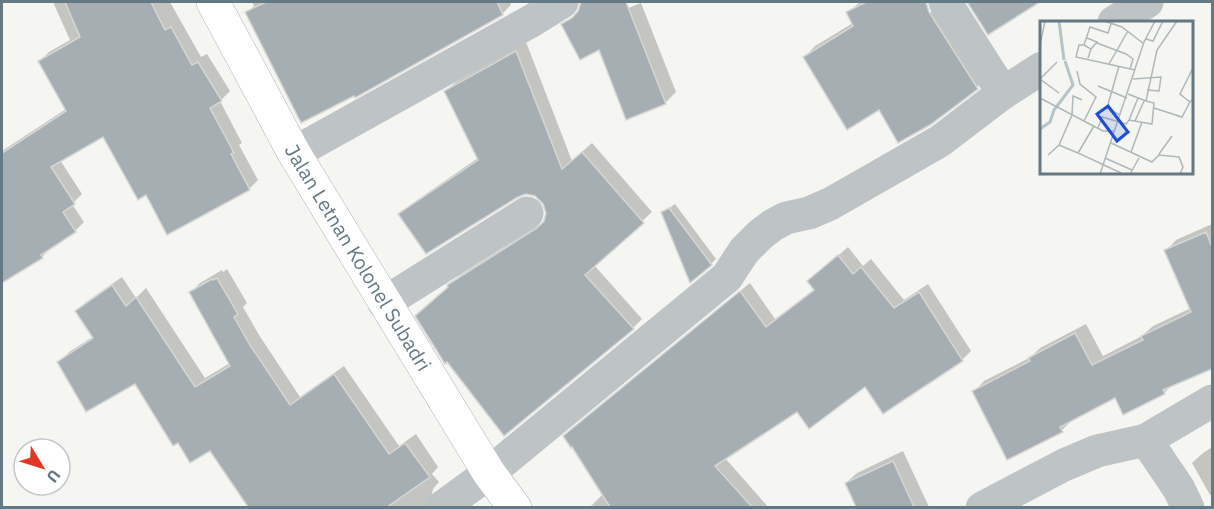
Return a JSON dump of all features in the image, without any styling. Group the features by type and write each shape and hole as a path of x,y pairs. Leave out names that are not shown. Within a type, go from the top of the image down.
{"main road":[{"name":"Jalan Letnan Kolonel Subadri","path":"213,2 294,153 489,473 515,507"}],"street":[{"path":"294,153 562,2"},
{"path":"945,2 1003,93"},
{"path":"1116,21 1147,2"},
{"path":"441,507 489,473 727,277 744,251 773,225 786,218 809,213 830,204 940,141 1003,93 1040,69"},
{"path":"384,303 528,213"},
{"path":"982,507 1064,465 1097,451 1146,440 1212,401"},
{"path":"1146,440 1179,489 1188,507"}],"building":[{"path":"65,2 151,2 165,30 171,27 192,65 198,62 222,101 210,108 234,153 231,154 250,190 167,235 146,195 138,200 103,137 51,167 75,204 63,212 76,232 41,255 43,258 2,283 2,153 66,111 38,61 80,37"},
{"path":"266,2 497,2 503,15 355,98 354,96 301,123 245,12"},
{"path":"581,2 626,2 666,104 626,120 599,50 580,60 561,24 572,18"},
{"path":"866,2 926,2 929,12 978,89 930,125 898,143 879,110 847,130 803,57 853,26 846,12"},
{"path":"967,2 1040,2 988,35"},
{"path":"516,51 562,169 582,152 644,223 585,275 634,329 504,436 447,362 445,364 415,316 448,287 447,285 537,228 544,221 546,213 543,204 535,196 526,194 518,197 426,254 398,214 478,160 444,91"},
{"path":"669,208 712,265 690,283 661,212"},
{"path":"1206,232 1212,247 1212,369 1163,390 1165,394 1123,415 1115,398 1060,427 1063,432 1007,460 972,391 1030,361 1028,358 1075,333 1092,365 1143,340 1141,336 1191,312 1164,250"},
{"path":"838,255 853,274 861,267 894,308 919,292 963,361 883,414 865,387 809,429 797,412 715,466 752,507 610,507 563,436 740,291 766,327 814,290 807,281"},
{"path":"217,278 238,314 234,317 250,345 290,405 334,374 389,454 405,443 430,477 387,507 248,507 210,451 190,463 178,443 173,446 135,384 86,412 57,362 93,338 75,311 112,285 126,306 136,297 195,387 230,366 189,292"},
{"path":"893,461 914,507 856,507 845,483"}]}
